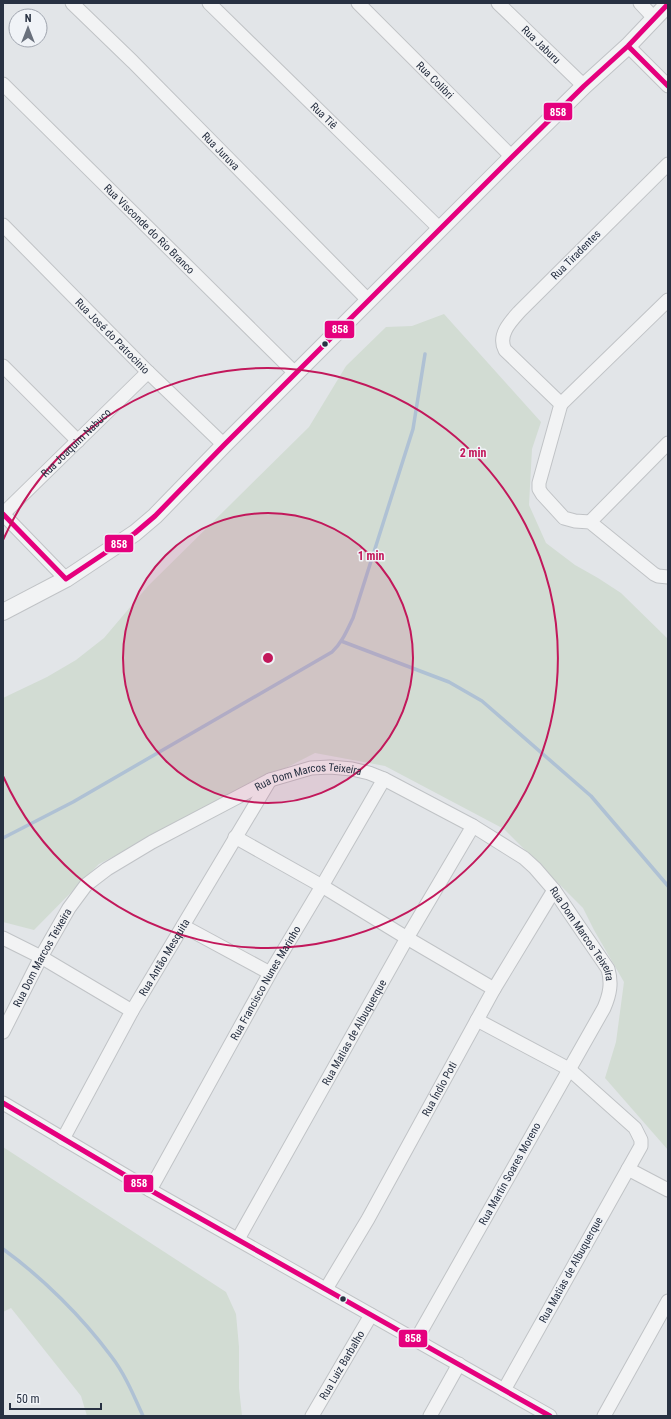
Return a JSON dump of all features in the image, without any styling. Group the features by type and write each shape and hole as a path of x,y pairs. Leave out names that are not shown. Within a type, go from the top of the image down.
{"street":[{"name":"Rua Juruva","path":"72,3 133,62 368,300"},
{"name":"Rua Tiê","path":"209,3 440,229"},
{"name":"Rua Colibri","path":"358,3 512,157"},
{"name":"Rua Jaburu","path":"498,3 584,86"},
{"path":"640,3 654,18"},
{"path":"3,612 66,579 135,533 155,516 368,300 584,86 628,46 668,4"},
{"path":"628,46 668,86"},
{"name":"Rua Visconde do Rio Branco","path":"3,84 296,374"},
{"name":"Rua Tiradentes","path":"561,404 508,353 503,346 502,340 506,329 511,320 535,295 668,164"},
{"name":"Rua José do Patrocinio","path":"3,225 148,372 224,445"},
{"path":"668,300 561,404 540,476 539,489 564,518 575,522 590,522 654,574 668,577"},
{"path":"3,366 78,441"},
{"name":"Rua Joaquim Nabuco","path":"3,514 148,372"},
{"path":"590,522 668,443"},
{"path":"3,514 66,579"},
{"name":"Rua Dom Marcos Teixeira","path":"3,1032 41,958 77,896 86,885 107,869 159,839 270,780 311,768 330,767 352,769 370,773 384,779 473,826 524,858 554,890 608,968 611,988 604,1008"},
{"name":"Rua Francisco Nunes Marinho","path":"150,1190 270,973 384,779"},
{"name":"Rua Antão Mesquita","path":"64,1139 132,1011 270,780"},
{"name":"Rua Matias de Albuquerque","path":"238,1240 407,938 473,826"},
{"path":"235,837 322,886 494,989"},
{"name":"Rua Índio Poti","path":"326,1289 368,1219 494,989 554,890"},
{"path":"183,926 270,973"},
{"path":"3,938 41,958 132,1011"},
{"name":"Rua Martin Soares Moreno","path":"416,1340 604,1008"},
{"path":"477,1020 569,1069"},
{"name":"Rua Matias de Albuquerque","path":"504,1390 641,1146 641,1140 635,1128 569,1069"},
{"path":"3,1103 150,1190 550,1416"},
{"path":"628,1169 668,1190"},
{"path":"604,1416 668,1301"},
{"name":"Rua Luiz Barbalho","path":"312,1416 371,1315"},
{"path":"430,1416 459,1364"}],"shaded area":[{"path":"444,314 541,422 532,449 529,505 546,543 575,565 621,593 668,639 668,1150 605,1078 616,1042 624,982 583,908 504,829 385,766 315,753 99,864 34,930 3,922 3,698 47,677 76,660 104,638 148,586 309,427 346,366 386,327 412,326"},
{"path":"3,1147 226,1292 236,1314 239,1347 239,1388 242,1416 87,1416 81,1396 11,1308 3,1312"}],"waterway":[{"path":"3,838 73,802 332,652 339,645 353,618 413,429 425,354"},
{"path":"341,641 449,682 482,701 591,796 668,886"},
{"path":"3,1249 47,1285 100,1341 121,1370 143,1416"}],"transit line":[{"name":"858","path":"3,514 66,579 135,533 155,516 512,157 584,86 628,46 668,4"},
{"name":"858","path":"628,46 668,86"},
{"name":"858","path":"3,1103 150,1190 550,1416"}]}
